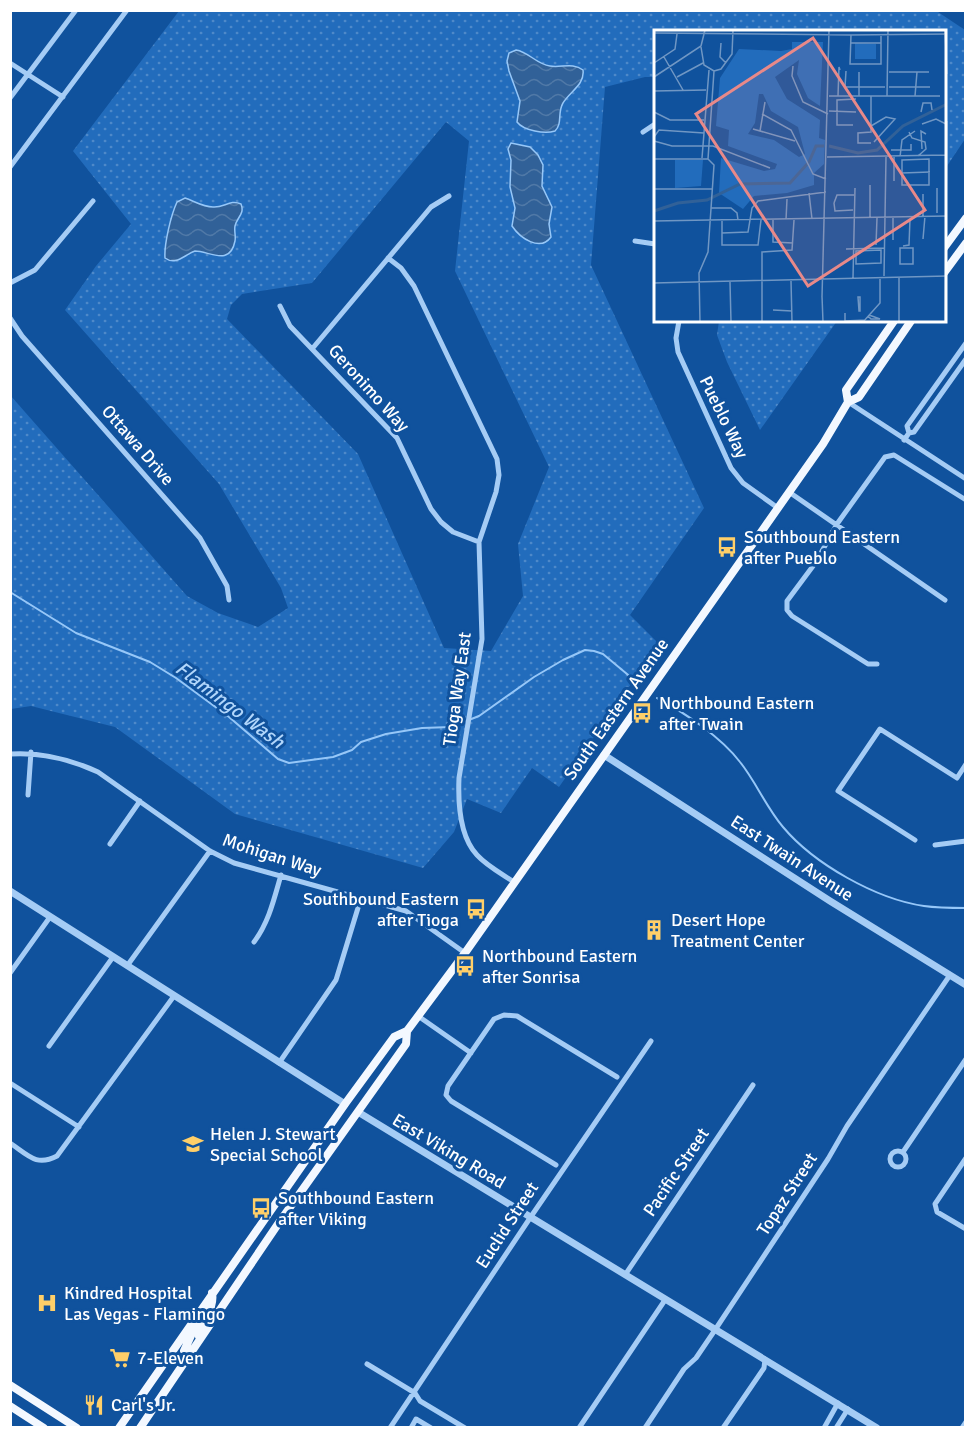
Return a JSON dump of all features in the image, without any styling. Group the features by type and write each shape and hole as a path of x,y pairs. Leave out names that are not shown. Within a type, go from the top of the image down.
{"main road":[{"path":"946,247 966,218"},
{"path":"946,272 966,243"},
{"name":"South Eastern Avenue","path":"848,402 846,390 893,322"},
{"name":"South Eastern Avenue","path":"119,1428 345,1104 394,1037 406,1031 465,952 823,444 848,402 859,397 910,322"},
{"name":"South Eastern Avenue","path":"140,1428 278,1224 406,1044 406,1031"},
{"path":"198,1343 202,1325 213,1304 212,1292"},
{"path":"189,1357 184,1351 196,1328 201,1310"},
{"path":"10,1385 77,1428"},
{"path":"10,1406 44,1428"}],"street":[{"path":"10,98 76,10"},
{"path":"10,167 127,10"},
{"path":"10,63 63,97"},
{"path":"643,132 654,125"},
{"path":"312,349 431,207 449,196"},
{"path":"10,283 35,270 93,201"},
{"path":"634,241 654,244"},
{"name":"Tioga Way East","path":"388,258 401,268 414,286 497,459 499,475 496,492 479,542 482,639 459,778 458,799 466,836 474,852 514,882"},
{"name":"Geronimo Way","path":"280,306 290,326 397,438 430,509 453,532 479,542"},
{"name":"Ottawa Drive","path":"10,318 22,336 200,538 227,586 230,600"},
{"name":"Pueblo Way","path":"679,322 676,338 678,352 731,468 743,483 778,508"},
{"path":"909,433 907,426 966,343"},
{"path":"904,440 909,433 914,432 966,359"},
{"path":"848,402 966,479"},
{"path":"877,664 868,664 792,616 786,606 787,601 816,562 837,524 885,457 894,455 966,500"},
{"path":"789,492 945,600"},
{"path":"915,840 838,791 880,729 957,778 966,764"},
{"path":"28,795 31,752"},
{"name":"Mohigan Way","path":"10,754 31,752 78,763 98,772 210,851 234,863 406,911 465,952"},
{"name":"East Twain Avenue","path":"604,755 830,901 966,985"},
{"path":"110,844 140,801"},
{"path":"935,845 966,841"},
{"path":"127,966 210,851"},
{"path":"254,942 269,916 281,875"},
{"name":"East Viking Road","path":"10,891 345,1104 877,1428"},
{"path":"279,1063 336,980 361,898"},
{"path":"10,973 50,917"},
{"path":"49,1046 113,957"},
{"name":"Topaz Street","path":"645,1428 684,1369 696,1358 715,1330 828,1159 847,1126 951,975"},
{"path":"10,1143 38,1161 45,1162 57,1156 174,996"},
{"path":"556,1165 451,1101 446,1095 448,1086 494,1019 504,1015 517,1016 617,1077"},
{"path":"418,1016 471,1053"},
{"name":"Euclid Street","path":"390,1428 651,1041"},
{"path":"903,1152 966,1059"},
{"path":"10,1083 79,1127"},
{"name":"Pacific Street","path":"625,1275 753,1085"},
{"path":"966,1158 935,1204 937,1212 966,1229"},
{"path":"579,1428 665,1300"},
{"path":"723,1428 764,1368 765,1359"},
{"path":"367,1364 415,1393 420,1401 465,1428"},
{"path":"824,1428 838,1403"},
{"path":"836,1428 848,1409"},
{"path":"411,1428 416,1419 431,1428"},
{"path":"962,1428 966,1422"}],"shaded area":[{"path":"935,10 965,30 965,139 946,168 946,30 654,30 654,77 605,87 591,265 704,508 630,615 659,644 559,787 532,768 501,813 467,799 454,832 423,868 235,814 115,727 31,706 11,709 10,395 187,596 218,613 258,627 288,608 281,588 219,484 65,310 96,266 131,224 73,151 179,11","holes":["446,122 469,141 455,271 549,467 518,544 523,596 491,651 444,648 358,454 227,319 231,305 242,294 312,283"]},
{"path":"719,322 836,322 760,430 727,362 717,335"}],"water":[{"path":"516,50 545,65 575,66 583,70 582,80 561,107 559,125 555,131 535,131 524,128 517,122 520,101 507,61 509,53"},
{"path":"511,143 530,147 538,155 543,165 542,186 552,207 549,224 551,237 541,243 530,242 512,226 515,208 510,187 511,160 508,149"},
{"path":"185,198 209,207 234,202 241,204 241,213 235,226 235,241 229,254 218,256 195,251 173,261 165,258 172,214 177,202"}],"waterway":[{"name":"Flamingo Wash","path":"10,592 76,633 150,662 229,717 278,759 289,763 333,757 352,750 361,742 386,734 422,728 451,727 479,716 534,677 585,650 603,654 633,679"},
{"name":"Flamingo Wash","path":"657,698 691,718 732,753 746,770 783,827 811,854 847,878 886,896 929,907 966,908"}],"place":[{"name":"Southbound Eastern after Pueblo","path":"727,547"},
{"name":"Northbound Eastern after Twain","path":"642,713"},
{"name":"Southbound Eastern after Tioga","path":"476,909"},
{"name":"Desert Hope Treatment Center","path":"654,930"},
{"name":"Northbound Eastern after Sonrisa","path":"465,966"},
{"name":"Helen J. Stewart Special School","path":"193,1144"},
{"name":"Southbound Eastern after Viking","path":"261,1208"},
{"name":"Kindred Hospital Las Vegas - Flamingo","path":"47,1303"},
{"name":"7-Eleven","path":"120,1358"},
{"name":"Carl's Jr.","path":"94,1405"}]}
